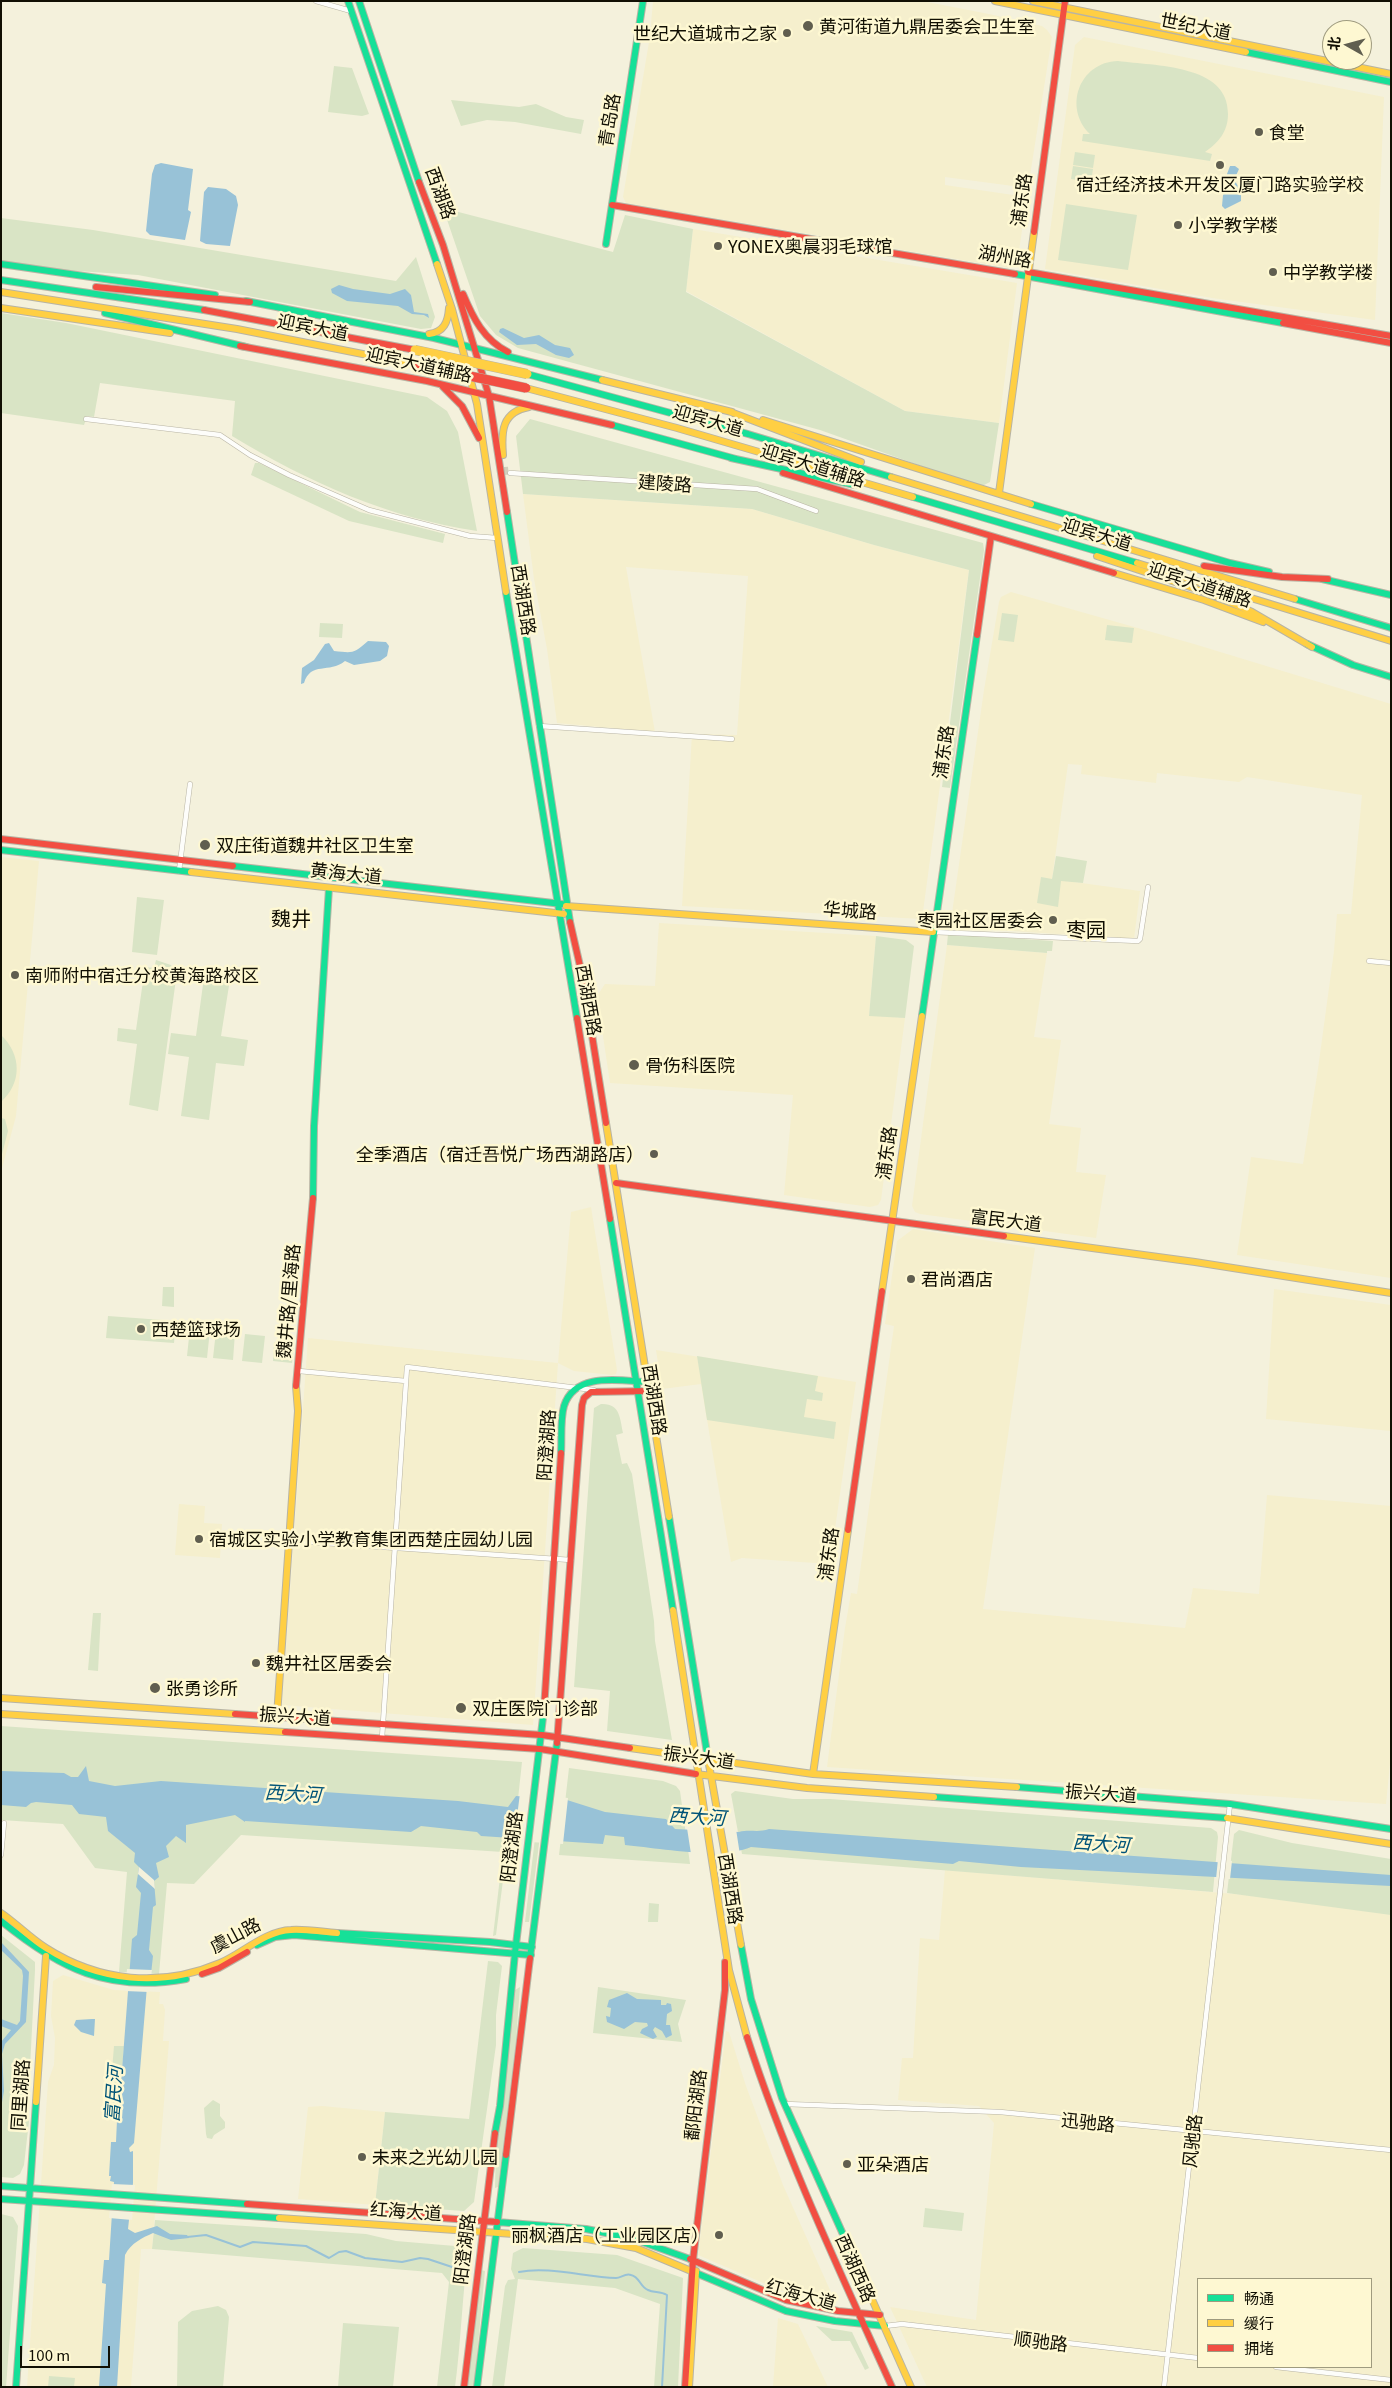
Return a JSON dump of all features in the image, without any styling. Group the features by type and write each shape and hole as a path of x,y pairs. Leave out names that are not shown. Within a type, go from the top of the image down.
{"main road":[{"name":"西湖路","path":"348,1 452,309 475,392"},
{"name":"西湖路","path":"359,1 424,196 443,245 490,396"},
{"name":"青岛路","path":"606,244 643,1"},
{"name":"世纪大道","path":"995,1 1064,9 1391,74"},
{"name":"世纪大道","path":"1033,1 1391,82"},
{"name":"浦东路","path":"999,493 1064,9"},
{"name":"湖州路","path":"612,205 1391,336"},
{"path":"399,331 438,334 444,329 449,317 449,304 428,242"},
{"path":"443,245 470,311 481,328 497,346 531,361"},
{"name":"迎宾大道辅路","path":"1,264 204,293 462,344 728,411 1230,562 1277,573 1328,580 1391,596"},
{"name":"湖州路","path":"1028,274 1391,343"},
{"path":"4,280 33,279 103,288 250,302"},
{"name":"迎宾大道","path":"4,280 198,309 415,350 526,374 748,434 1391,628"},
{"path":"1,294 140,320 246,347"},
{"name":"迎宾大道","path":"1,294 247,331 418,364 526,388 640,417 927,500 1391,642"},
{"name":"迎宾大道辅路","path":"1,308 160,331 406,377 538,407 731,458 1212,603 1265,623 1353,665 1391,677"},
{"path":"406,377 445,388 462,406 478,432 492,506"},
{"name":"西湖西路","path":"475,392 497,538 562,908 725,1953 737,2004 767,2100 862,2324 892,2387"},
{"name":"西湖西路","path":"490,396 539,726 562,908 583,979 711,1775 751,1999 785,2104 911,2387"},
{"path":"511,534 502,432 504,422 520,408 538,407"},
{"path":"728,411 907,481"},
{"path":"731,458 856,485 899,498 927,500"},
{"name":"浦东路","path":"813,1774 991,536"},
{"path":"1067,542 1108,560 1214,595 1252,612 1312,647"},
{"path":"1165,559 1255,573 1328,580"},
{"name":"黄海大道","path":"1,839 180,859 562,908"},
{"name":"黄海大道","path":"1,850 329,888 562,908"},
{"name":"魏井路/里海路","path":"277,1716 299,1371 314,1188 314,1126 329,888"},
{"name":"华城路","path":"562,908 933,932"},
{"name":"富民大道","path":"616,1183 1195,1262 1391,1293"},
{"name":"阳澄湖路","path":"464,2387 493,2143 500,2106 516,1949 542,1735 564,1407 566,1398 573,1389 590,1382 649,1387"},
{"name":"阳澄湖路","path":"477,2387 558,1737 582,1405 588,1394 636,1387"},
{"name":"振兴大道","path":"1,1698 542,1735 813,1774 1073,1791 1230,1804 1391,1829"},
{"name":"振兴大道","path":"1,1714 556,1750 696,1774 807,1788 1228,1818 1391,1844"},
{"name":"虞山路","path":"1,1913 45,1947 65,1959 94,1971 128,1980"},
{"name":"虞山路","path":"1,1921 46,1956 88,1974 128,1980 163,1981 200,1971 224,1961 267,1935 292,1930 532,1951"},
{"name":"鄱阳湖路","path":"689,2387 695,2272 693,2260 725,1990 725,1953"},
{"name":"同里湖路","path":"16,2387 46,1956"},
{"name":"红海大道","path":"1,2186 586,2229 631,2238 693,2260 786,2300 808,2306 858,2314 880,2315"},
{"name":"红海大道","path":"1,2199 587,2239 622,2244 695,2272 768,2305 786,2311 885,2326"},
{"name":"鄱阳湖路","path":"685,2387 695,2272"}],"street":[{"path":"316,1 351,11"},
{"path":"86,419 220,435 250,455 289,475 369,510 470,536 497,538"},
{"name":"建陵路","path":"506,472 757,489 816,511"},
{"path":"539,726 732,738"},
{"path":"179,871 190,784"},
{"name":"华城路","path":"933,932 1132,942 1140,939 1148,887"},
{"path":"1369,961 1391,963"},
{"path":"382,1738 407,1367 600,1391"},
{"path":"299,1371 406,1381"},
{"path":"295,1541 571,1560"},
{"name":"风驰路","path":"1164,2387 1230,1804"},
{"path":"1,1855 4,1823"},
{"name":"迅驰路","path":"785,2104 1000,2112 1193,2133 1391,2150"},
{"name":"顺驰路","path":"885,2326 902,2324 1197,2358"},
{"path":"1285,2368 1391,2380"}],"shaded area":[{"path":"653,1 922,1 1042,26 1052,37 1028,188 945,177 945,185 1027,197 1017,264 1009,268 626,203 623,197 650,36"},
{"name":"宿迁经济技术开发区厦门路实验学校","path":"1084,37 1384,97 1375,320 1212,298 1045,269 1075,45"},
{"path":"693,229 1017,283 999,423 905,411 686,291"},
{"path":"523,494 752,509 874,545 969,570 922,919 682,906 692,734 737,735 748,576 626,567 655,732 557,723 547,649 534,579"},
{"path":"1011,592 1194,644 1391,704 1391,1278 1237,1255 1251,1157 1303,1164 1318,1069 1334,951 1337,914 1351,914 1362,795 1247,777 1239,782 1157,773 1156,783 1081,774 1082,765 1068,764 1052,879 1140,891 1134,939 950,927 984,690 999,602 1001,597"},
{"name":"南师附中宿迁分校黄海路校区","path":"1,857 39,861 16,1116 1,1172"},
{"path":"659,923 876,936 869,1015 905,1018 881,1200 878,1205 870,1207 784,1195 793,1095 610,1083 597,996 605,984 655,986"},
{"path":"947,945 1047,953 1034,1037 1061,1040 1049,1124 1081,1128 1076,1172 1106,1175 1096,1238 915,1212 912,1206"},
{"path":"591,1207 617,1370 616,1374 612,1375 574,1371 558,1363 571,1212"},
{"path":"913,1229 1035,1248 983,1609 1185,1628 1193,1588 1259,1594 1267,1495 1391,1506 1391,1754 1386,1804 827,1767 851,1593 857,1594 894,1326 885,1324 897,1241"},
{"path":"1274,1289 1391,1305 1391,1431 1266,1419"},
{"path":"308,1338 558,1363 533,1725 282,1705"},
{"path":"656,1350 856,1382 830,1564 742,1558 731,1562 701,1384 662,1389"},
{"name":"宿城区实验小学教育集团西楚庄园幼儿园","path":"179,1504 205,1506 204,1523 222,1524 220,1558 175,1555"},
{"path":"945,1870 1391,1907 1391,2387 927,2387 890,2307 976,2320 994,2123 979,2106 898,2100 902,2058 913,2058 920,1938 939,1940"},
{"path":"63,1975 114,1990 160,1992 159,2004 163,2004 165,2010 163,2041 169,2041 152,2249 141,2249 131,2387 27,2387 48,2082 54,2065 55,2038 51,2016 53,1981"},
{"path":"726,2031 729,2032 746,2086 783,2185 834,2299 828,2301 782,2291 698,2255"},
{"path":"322,2106 385,2112 375,2205 298,2199 308,2107"},
{"path":"778,2318 798,2324 828,2387 773,2387"}],"green space":[{"path":"1118,61 1187,71 1203,77 1216,85 1225,98 1228,120 1224,132 1214,145 1205,152 1212,154 1210,161 1082,141 1083,134 1090,134 1082,123 1078,112 1079,88 1093,69 1104,63"},
{"path":"334,66 352,68 369,114 362,116 328,112"},
{"path":"451,100 519,107 536,104 566,117 584,120 581,134 515,122 487,120 461,126"},
{"path":"1075,152 1095,155 1093,168 1073,165"},
{"path":"1073,166 1093,169 1091,182 1071,179"},
{"path":"1066,204 1137,215 1128,270 1058,260"},
{"path":"443,208 613,252 625,215 693,229 686,292 905,411 999,423 990,482 980,487 820,430 518,348 496,335 480,316"},
{"path":"1,218 93,230 396,281 416,257 435,317 431,328 421,329 138,275 1,266"},
{"path":"1,313 66,323 427,397 447,411 458,432 477,531 444,525 380,507 319,483 261,453 232,436 235,401 100,383 94,417 87,416 84,425 1,413"},
{"path":"530,419 983,543 984,550 950,788 942,787 969,570 874,545 752,509 523,494 516,436"},
{"path":"255,463 259,463 360,512 445,534 443,543 349,521 251,475"},
{"path":"1002,613 1018,615 1014,642 998,640"},
{"path":"320,623 343,624 342,638 319,637"},
{"path":"1107,625 1134,628 1132,643 1105,640"},
{"path":"1056,856 1087,861 1083,883 1061,881 1058,907 1037,903 1041,877 1052,879"},
{"path":"137,897 164,900 157,955 132,952"},
{"path":"948,934 1053,941 1052,951 1047,951 1047,953 947,945"},
{"path":"876,936 906,940 914,946 905,1018 869,1016"},
{"path":"156,960 171,965 176,979 158,1111 129,1105 137,1044 117,1041 118,1028 136,1030 145,967 154,968"},
{"path":"205,970 231,973 221,1036 248,1040 244,1066 216,1063 209,1120 181,1116 189,1057 168,1054 171,1033 196,1036"},
{"path":"1,1035 13,1051 17,1069 13,1086 1,1102"},
{"path":"1,1118 5,1119 8,1131 1,1158"},
{"path":"163,1287 174,1287 174,1307 162,1306"},
{"name":"西楚篮球场","path":"108,1316 176,1321 174,1343 106,1338"},
{"path":"190,1328 210,1330 207,1358 187,1356"},
{"path":"216,1331 235,1333 233,1360 213,1358"},
{"path":"245,1334 265,1336 262,1363 242,1361"},
{"path":"274,1342 294,1344 292,1363 273,1361"},
{"path":"697,1356 818,1376 815,1391 823,1393 822,1401 807,1399 804,1417 836,1422 834,1439 707,1420"},
{"path":"601,1404 612,1406 618,1412 623,1433 616,1435 622,1464 627,1463 632,1474 654,1621 655,1641 672,1740 607,1731 610,1691 574,1687 594,1408"},
{"path":"93,1613 101,1613 98,1671 88,1670"},
{"path":"1,1726 522,1762 513,1845 507,1849 496,1935 493,1936 503,1852 241,1835 194,1884 167,1883 159,1974 119,1972 127,1872 95,1868 63,1824 1,1820"},
{"path":"569,1768 663,1781 676,1786 680,1791 690,1864 559,1855"},
{"path":"735,1791 793,1799 830,1799 1211,1828 1217,1832 1218,1837 1213,1892 742,1854 731,1794"},
{"path":"540,1796 545,1797 529,1922 525,1922"},
{"path":"1239,1830 1292,1843 1391,1859 1391,1915 1227,1893 1234,1834"},
{"path":"649,1903 659,1904 658,1922 648,1922"},
{"path":"1,1935 35,1962 30,2068 24,2086 22,2106 29,2121 24,2165 20,2174 13,2178 1,2177"},
{"path":"488,1961 498,1962 502,1966 496,2015 496,2045 474,2202 464,2211 375,2205 385,2112 469,2119"},
{"path":"520,1987 516,2040 498,2187 495,2188 496,2143 515,1990"},
{"path":"598,1987 686,2000 678,2024 682,2042 593,2033"},
{"path":"114,2046 124,2046 120,2096 110,2095"},
{"path":"213,2100 220,2104 220,2116 225,2122 225,2128 214,2135 212,2139 207,2138 204,2108"},
{"path":"925,2208 964,2213 962,2231 923,2227"},
{"path":"1,2214 13,2217 18,2226 6,2387 1,2387"},
{"path":"155,2220 366,2234 396,2241 455,2246 468,2254 455,2387 437,2387 449,2282 442,2273 152,2249"},
{"path":"523,2248 617,2255 683,2278 678,2387 654,2387 660,2304 615,2288 518,2279 504,2387 492,2387 505,2286 508,2280 515,2279 511,2269 513,2253"},
{"path":"481,2270 485,2271 474,2387 467,2387"},
{"path":"218,2306 226,2310 229,2317 223,2387 177,2387 178,2322 192,2311"},
{"path":"343,2323 399,2327 393,2387 338,2387"},
{"path":"816,2326 852,2332 869,2368 865,2370 850,2341 832,2341"},
{"path":"49,2376 75,2378 74,2387 48,2387"}],"water":[{"path":"161,163 193,169 188,210 191,212 185,240 150,235 146,231 152,174 155,165"},
{"path":"1230,166 1235,166 1239,169 1234,180 1241,190 1241,201 1225,209 1222,206 1223,195 1229,187 1227,174"},
{"path":"208,187 226,189 236,196 238,205 230,246 206,244 200,241 204,192"},
{"path":"339,285 353,289 390,294 405,289 411,295 414,312 428,314 429,318 424,315 412,314 398,306 347,301 332,293 331,289"},
{"path":"503,328 524,338 539,335 555,345 570,348 574,355 569,358 556,355 536,344 517,345 499,332"},
{"path":"368,641 386,642 389,646 387,656 380,661 354,665 345,661 333,667 316,670 311,672 304,683 301,684 302,668 314,660 325,644 329,643 334,651 349,652 356,650"},
{"name":"西大河","path":"86,1766 89,1781 115,1786 161,1781 458,1801 508,1807 516,1796 567,1800 605,1812 666,1819 675,1829 739,1832 769,1829 1391,1875 1391,1886 1021,1867 959,1861 953,1864 751,1847 724,1853 690,1852 625,1845 624,1837 605,1835 603,1844 481,1836 477,1832 421,1826 411,1832 245,1822 235,1815 186,1825 186,1843 176,1836 166,1846 169,1857 156,1863 159,1877 154,1881 156,1905 153,1907 149,1950 153,1956 151,1974 148,1974 134,2143 129,2148 130,2152 133,2151 133,2183 128,2229 135,2233 157,2226 170,2234 187,2235 189,2238 171,2240 153,2233 137,2241 127,2251 125,2255 117,2387 99,2387 106,2284 102,2283 104,2260 109,2260 114,2182 110,2181 111,2176 109,2176 111,2142 116,2142 117,2120 112,2119 114,2096 120,2096 132,1939 137,1935 141,1893 136,1887 139,1867 134,1862 135,1853 108,1831 106,1817 79,1814 72,1805 36,1802 26,1807 1,1805 1,1771 64,1773 71,1777 78,1777"},
{"path":"1,1942 29,1972 26,2022 5,2044 2,2054 4,2091 1,2108 1,2042 11,2030 1,2026 1,2019 17,2025 20,2021 23,1976 22,1970 1,1950"},
{"path":"627,1993 637,1999 661,2000 661,2005 671,2004 672,2011 667,2014 666,2025 670,2025 672,2035 666,2038 662,2031 655,2027 653,2030 657,2037 653,2039 640,2033 642,2029 648,2026 647,2023 635,2022 624,2029 607,2022 606,2016 610,2017 611,2008 607,2007 609,2000"},
{"path":"95,2019 94,2036 81,2032 74,2025 76,2020"}],"pier":[{"path":"520,1793 568,1798 563,1844 514,1841"},
{"path":"687,1828 736,1829 740,1855 691,1854"},
{"path":"1218,1859 1232,1861 1230,1879 1216,1879"},
{"path":"139,1867 154,1880 155,1889 138,1874"},
{"path":"127,1969 152,1970 149,1992 125,1991"},
{"path":"112,2184 135,2185 132,2220 109,2218"}],"waterway":[{"path":"187,2237 206,2235 240,2247 253,2242 306,2246 329,2258 339,2252 346,2251 365,2258 402,2262 420,2258 452,2267"},
{"path":"519,2272 542,2270 616,2278 629,2275 634,2276 645,2289 667,2295 662,2387"}],"tunnel":[{"path":"504,467 505,478"}],"traffic: fast":[{"path":"348,1 437,264"},
{"path":"359,1 419,182"},
{"path":"606,244 643,1"},
{"path":"1246,52 1391,82"},
{"path":"1,264 215,295"},
{"path":"1015,274 1283,323"},
{"path":"1,280 204,310"},
{"path":"246,301 434,338 602,380"},
{"path":"105,313 246,347"},
{"path":"527,374 748,434 891,477"},
{"path":"612,425 736,459"},
{"path":"731,458 855,485"},
{"path":"913,497 1137,563"},
{"path":"1031,504 1230,563 1269,572"},
{"path":"507,512 570,922"},
{"path":"1322,579 1391,595"},
{"path":"506,592 577,1018"},
{"path":"1295,599 1391,628"},
{"path":"922,1016 977,635"},
{"path":"1307,644 1353,665 1391,677"},
{"path":"1,850 191,872"},
{"path":"233,866 562,904"},
{"path":"313,1198 314,1126 329,888"},
{"path":"610,1219 673,1610"},
{"path":"561,1453 564,1406 570,1395 578,1387 600,1380 648,1382"},
{"path":"669,1517 708,1759"},
{"path":"495,2133 500,2106 515,1953 544,1709"},
{"path":"530,1958 557,1743"},
{"path":"1017,1787 1230,1804 1391,1829"},
{"path":"934,1797 1227,1818"},
{"path":"1,1921 44,1952 86,1973 132,1983 186,1979"},
{"path":"337,1933 490,1942 532,1947"},
{"path":"257,1945 275,1937 294,1935 531,1955"},
{"path":"741,1945 751,1999 782,2098 863,2279"},
{"path":"16,2387 36,2102"},
{"path":"477,2387 506,2155"},
{"path":"1,2186 247,2204"},
{"path":"1,2199 279,2218"},
{"path":"497,2222 586,2229 631,2238 690,2259"},
{"path":"696,2273 786,2311 835,2321 885,2326"}],"traffic: slow":[{"path":"995,1 1246,52"},
{"path":"1033,1 1391,74"},
{"path":"999,493 1034,232"},
{"path":"437,264 452,309 477,404 506,592"},
{"path":"1,292 237,329 418,365"},
{"path":"1,308 170,333"},
{"path":"429,334 442,329 448,318 449,308"},
{"path":"415,350 527,374"},
{"path":"602,380 732,412"},
{"path":"526,388 677,428 913,497"},
{"path":"503,455 502,438 508,418 513,413 529,407"},
{"path":"728,411 861,462"},
{"path":"763,420 1031,504"},
{"path":"891,477 1295,599"},
{"path":"1097,556 1214,595 1252,612 1312,647"},
{"path":"1137,563 1391,641"},
{"path":"1114,573 1204,600 1263,622"},
{"path":"191,872 564,914"},
{"path":"566,906 933,932"},
{"path":"882,1291 922,1016"},
{"path":"606,1123 669,1517"},
{"path":"1004,1236 1195,1262 1391,1293"},
{"path":"277,1716 298,1411 296,1386"},
{"path":"813,1774 848,1530"},
{"path":"673,1610 729,1970 747,2037"},
{"path":"1,1698 235,1714"},
{"path":"1,1714 285,1732"},
{"path":"630,1748 813,1774 1017,1787"},
{"path":"708,1759 741,1945"},
{"path":"696,1774 807,1788 934,1797"},
{"path":"1227,1818 1391,1844"},
{"path":"1,1913 40,1944 66,1959 87,1968 131,1978 175,1976 198,1971 229,1959 263,1938 281,1931 302,1930 337,1933"},
{"path":"36,2102 46,1956"},
{"path":"279,2218 587,2239 636,2248 696,2273"},
{"path":"689,2387 696,2271"},
{"path":"863,2279 911,2387"}],"traffic: jam":[{"path":"1034,232 1065,1"},
{"path":"419,182 443,245 489,396 507,512"},
{"path":"612,205 1015,274"},
{"path":"1028,272 1391,336"},
{"path":"96,287 250,302"},
{"path":"463,294 480,328 492,341 508,352"},
{"path":"204,310 415,350"},
{"path":"1283,323 1391,343"},
{"path":"240,346 427,381 612,425"},
{"path":"418,365 526,388"},
{"path":"443,387 462,406 479,438"},
{"path":"783,473 1114,573"},
{"path":"977,635 991,536"},
{"path":"1204,566 1282,577 1328,579"},
{"path":"1,839 233,866"},
{"path":"570,922 583,979 606,1123"},
{"path":"577,1018 610,1219"},
{"path":"616,1183 1004,1236"},
{"path":"296,1386 313,1198"},
{"path":"848,1530 882,1291"},
{"path":"557,1743 582,1405 584,1398 591,1392 649,1391"},
{"path":"544,1709 561,1453"},
{"path":"235,1714 542,1735 630,1748"},
{"path":"285,1732 540,1749 696,1774"},
{"path":"202,1974 219,1968 247,1952"},
{"path":"506,2155 530,1958"},
{"path":"685,2387 693,2260 725,1990 725,1962"},
{"path":"747,2037 796,2171 892,2387"},
{"path":"464,2387 495,2133"},
{"path":"247,2204 497,2222"},
{"path":"690,2259 786,2300 838,2311 880,2315"}],"place":[{"name":"黄河街道九鼎居委会卫生室","path":"808,26"},
{"name":"世纪大道城市之家","path":"787,33"},
{"name":"食堂","path":"1259,132"},
{"name":"宿迁经济技术开发区厦门路实验学校","path":"1220,165"},
{"name":"小学教学楼","path":"1178,225"},
{"name":"YONEX奥晨羽毛球馆","path":"718,246"},
{"name":"中学教学楼","path":"1273,272"},
{"name":"双庄街道魏井社区卫生室","path":"205,845"},
{"name":"枣园社区居委会","path":"1053,920"},
{"name":"南师附中宿迁分校黄海路校区","path":"15,975"},
{"name":"骨伤科医院","path":"634,1065"},
{"name":"全季酒店（宿迁吾悦广场西湖路店）","path":"654,1154"},
{"name":"君尚酒店","path":"911,1279"},
{"name":"西楚篮球场","path":"141,1329"},
{"name":"宿城区实验小学教育集团西楚庄园幼儿园","path":"199,1539"},
{"name":"魏井社区居委会","path":"256,1663"},
{"name":"张勇诊所","path":"155,1688"},
{"name":"双庄医院门诊部","path":"461,1708"},
{"name":"未来之光幼儿园","path":"362,2157"},
{"name":"亚朵酒店","path":"847,2164"},
{"name":"丽枫酒店（工业园区店）","path":"719,2235"}],"district":[{"name":"魏井","path":"291,918"},
{"name":"枣园","path":"1086,929"}],"water label":[{"name":"富民河","path":"113,2094"}]}
